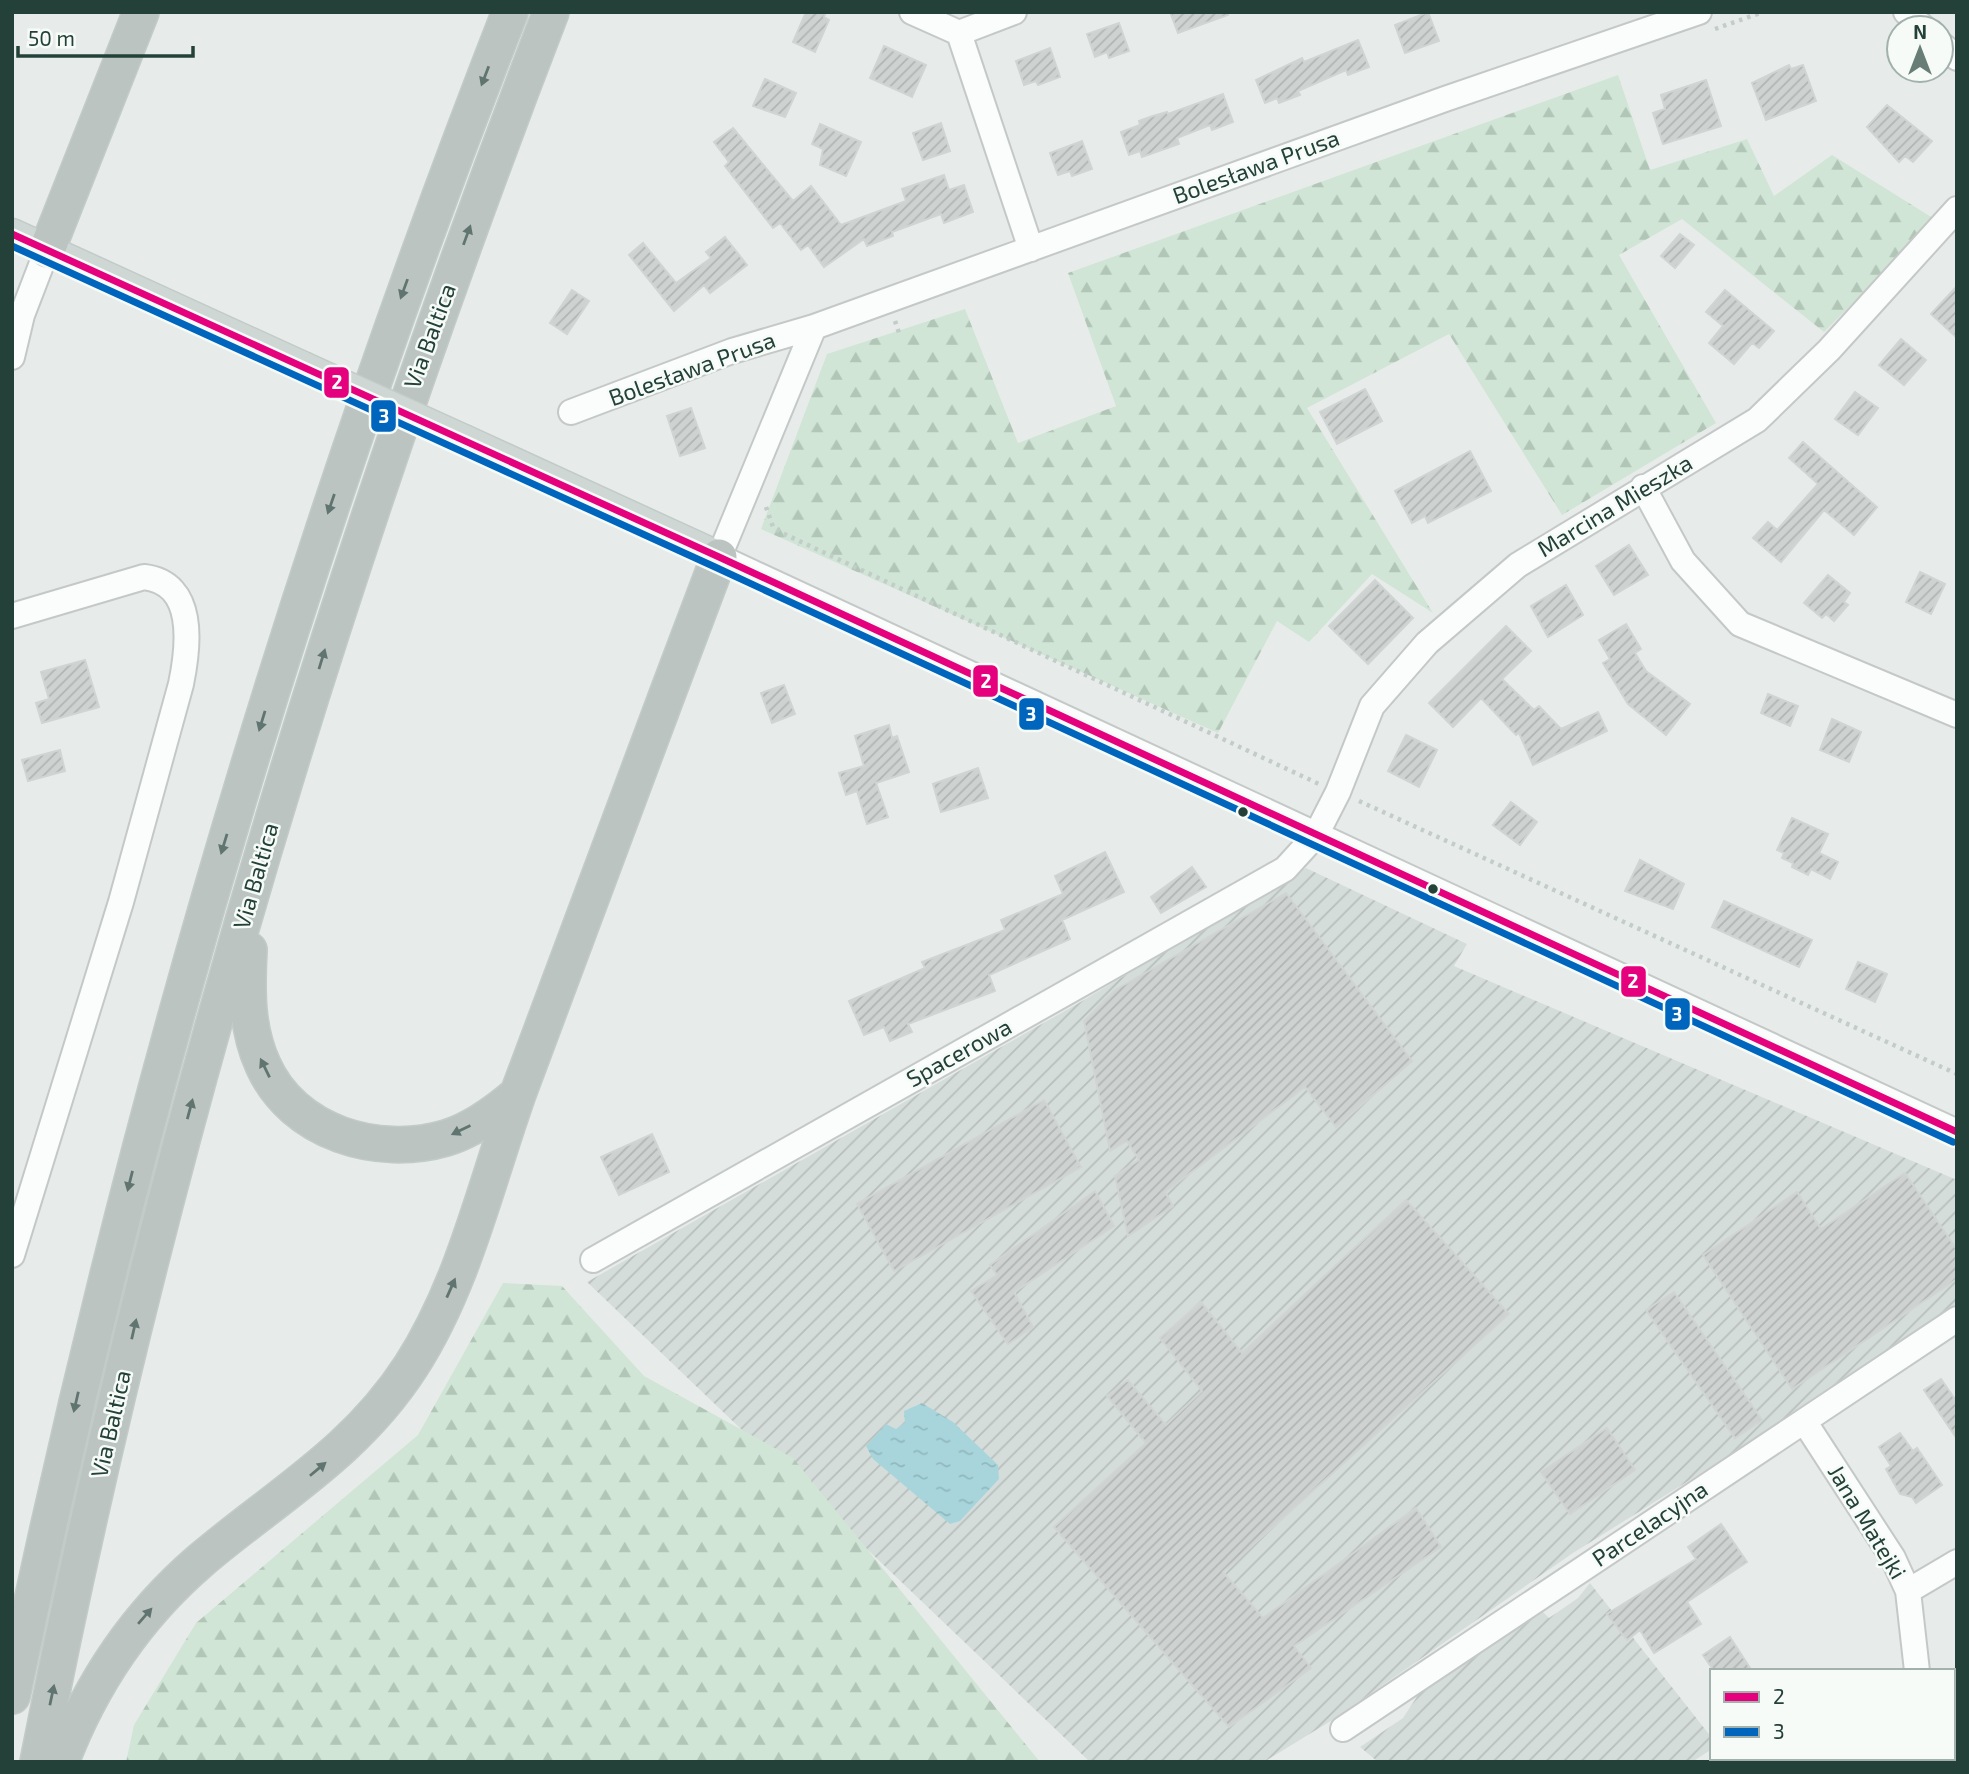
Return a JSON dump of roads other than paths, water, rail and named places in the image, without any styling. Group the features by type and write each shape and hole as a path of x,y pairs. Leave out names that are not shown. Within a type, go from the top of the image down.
{"highway":[{"path":"47,250 141,12"},
{"name":"Via Baltica","path":"12,1696 101,1296 205,910 298,605 381,358 510,12"},
{"name":"Via Baltica","path":"38,1762 81,1554 143,1291 252,888 335,615 396,433 551,12"},
{"path":"61,1762 98,1681 148,1613 201,1560 324,1464 388,1399 429,1335 457,1274 518,1094 719,557"},
{"path":"252,888 247,993 250,1021 263,1066 274,1086 301,1113 327,1130 346,1138 371,1143 407,1143 445,1138 494,1114 518,1094"}],"main road":[{"path":"12,234 719,557"}],"street":[{"path":"912,12 959,33 1014,12"},
{"name":"Bolesława Prusa","path":"571,412 732,351 814,327 1433,103 1699,12"},
{"path":"959,33 1031,249"},
{"name":"Marcina Mieszka","path":"1316,835 1338,792 1372,706 1427,643 1518,565 1757,420 1829,350 1957,209"},
{"path":"12,357 22,314 47,250"},
{"name":"Bolesława Prusa","path":"719,557 814,327"},
{"path":"1643,487 1683,561 1740,624 1957,715"},
{"path":"719,557 1957,1132"},
{"path":"12,617 144,577 169,584 182,603 186,627 185,667 121,902 12,1255"},
{"name":"Spacerowa","path":"593,1260 1285,869 1316,835"},
{"name":"Parcelacyjna","path":"1343,1729 1957,1319"},
{"name":"Jana Matejki","path":"1804,1421 1893,1558 1908,1591 1917,1669"},
{"path":"1908,1591 1957,1562"}],"water":[{"path":"922,1403 953,1422 998,1465 999,1479 960,1521 950,1524 873,1459 866,1446 886,1424 896,1429 905,1423 904,1411"}]}
